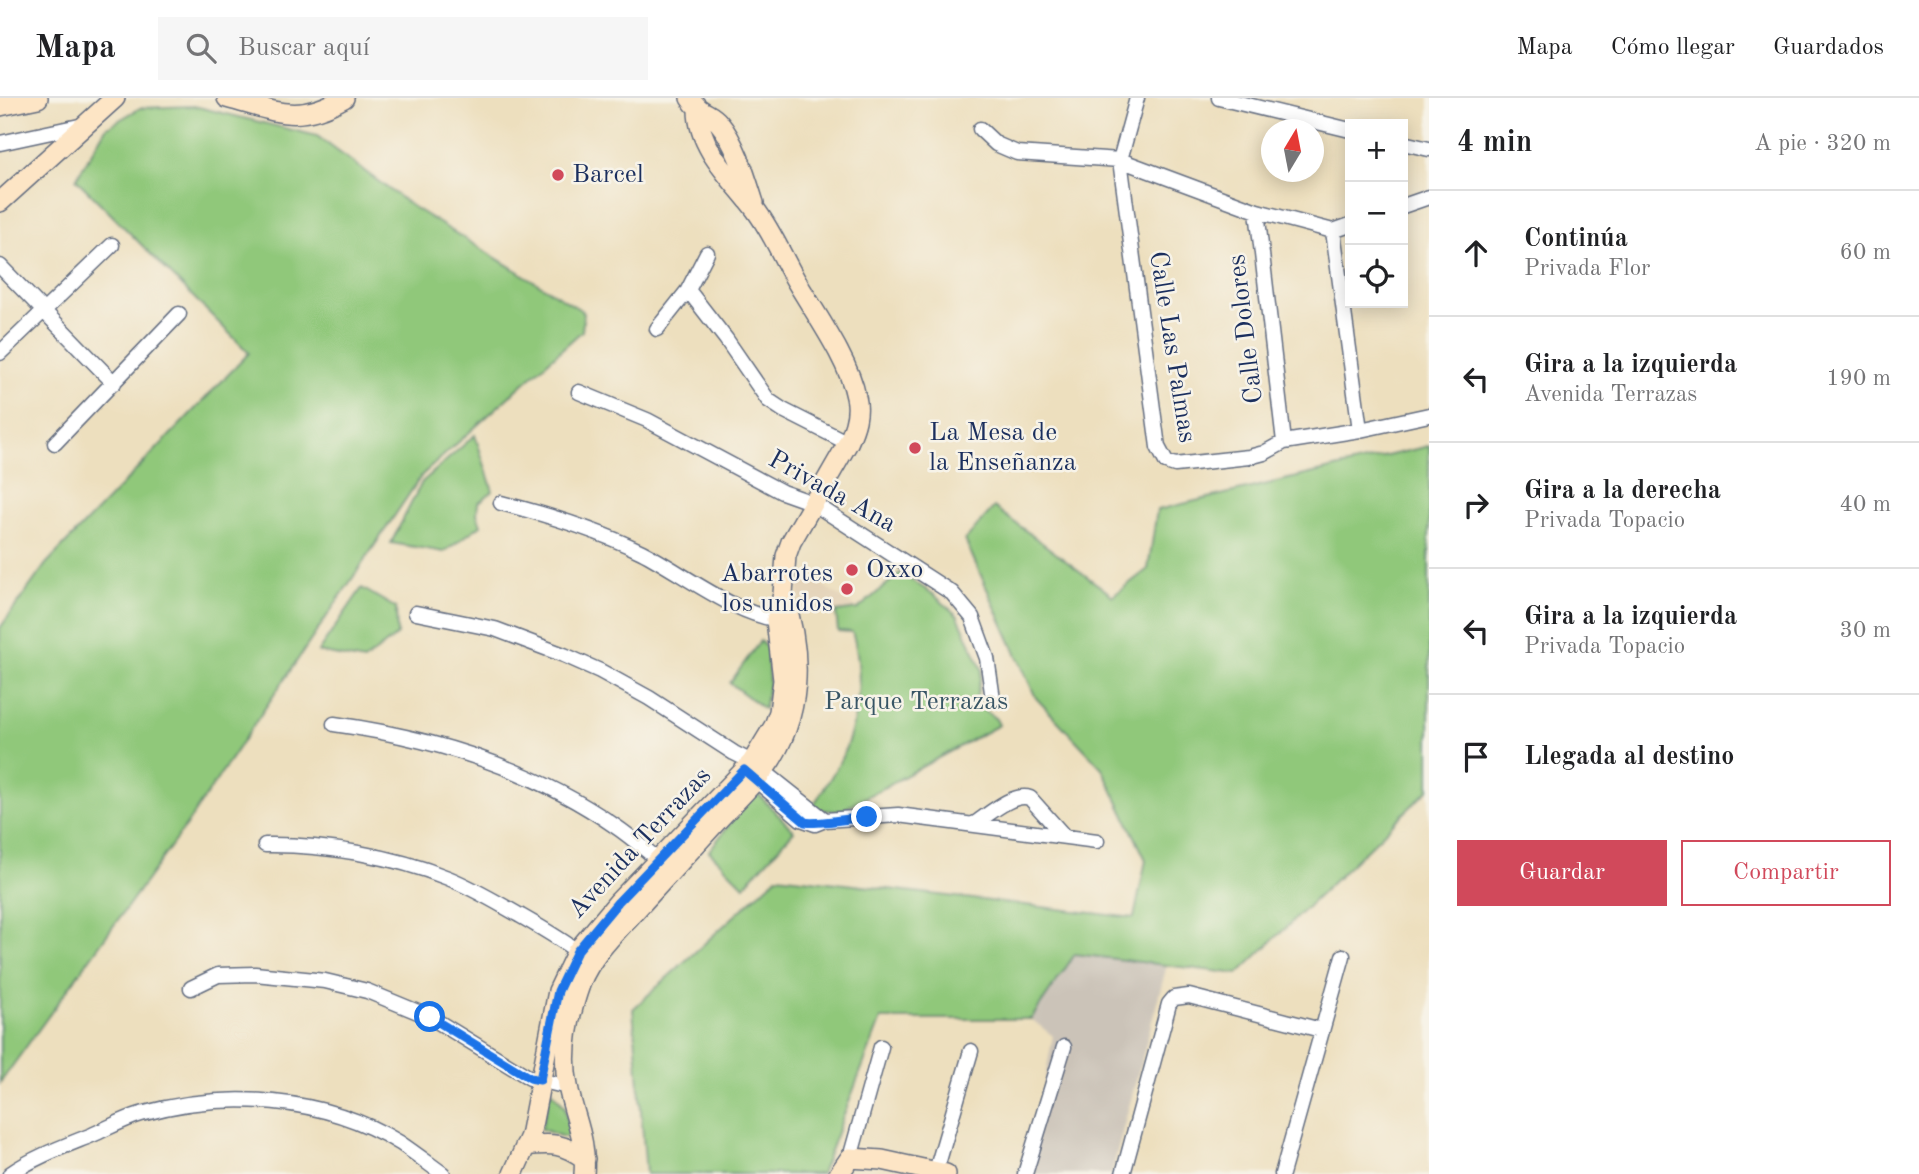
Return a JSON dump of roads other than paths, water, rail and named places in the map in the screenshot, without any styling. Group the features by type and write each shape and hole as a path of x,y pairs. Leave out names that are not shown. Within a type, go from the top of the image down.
{"street":[{"path":"0,106 38,98"},
{"path":"0,202 115,98"},
{"path":"227,98 293,115 322,110 344,98"},
{"name":"Calle Las Palmas","path":"1137,98 1120,160 1158,447 1166,461 1175,465 1249,457 1264,453 1284,442 1360,430 1429,415"},
{"path":"1219,98 1345,129"},
{"name":"Avenida Terrazas","path":"584,1166 578,1119 568,1087 565,1051 570,1018 582,980 584,957 595,927 664,865 750,767 774,726 779,712 783,680 786,556 848,443 858,414 849,377 756,211 743,166 718,122 694,104"},
{"path":"0,143 85,125"},
{"path":"980,129 996,144 1017,152 1120,160 1257,211 1333,231 1345,227"},
{"path":"1408,144 1429,149"},
{"path":"1408,204 1429,197"},
{"name":"Calle Dolores","path":"1257,211 1284,442"},
{"path":"1333,231 1360,430"},
{"path":"0,353 112,245"},
{"path":"657,329 688,290 707,253"},
{"path":"0,266 114,383"},
{"path":"688,290 768,400 848,443"},
{"path":"55,443 179,314"},
{"name":"Privada Ana","path":"579,392 647,420 782,492 813,503 952,593 972,617 987,658 993,699"},
{"path":"501,503 539,512 582,527 641,552 753,614 784,620"},
{"path":"416,613 495,629 600,671 649,698 750,767 793,805 825,820 898,814 1097,841"},
{"path":"334,724 415,738 474,755 524,775 566,796 615,826 664,865"},
{"path":"974,824 1014,799 1024,796 1035,803 1064,836"},
{"path":"265,845 289,845 348,853 417,867 449,878 532,922 584,957"},
{"path":"1282,1174 1343,956"},
{"name":"Avenida Terrazas","path":"513,1174 530,1136 558,991 584,957"},
{"path":"191,988 218,975 255,974 326,981 367,991 430,1017 530,1078 568,1087"},
{"path":"1123,1174 1169,1004 1174,998 1189,996 1321,1030"},
{"path":"881,1047 844,1166 882,1160 941,1173 971,1051"},
{"path":"1025,1174 1064,1047"},
{"path":"10,1174 57,1150 139,1115 188,1103 230,1100 268,1101 310,1108 350,1119 399,1143 443,1174"},
{"path":"525,1146 557,1144 570,1148 584,1166"}],"place":[{"name":"Barcel","path":"558,175"},
{"name":"La Mesa de la Enseñanza","path":"915,448"},
{"name":"Oxxo","path":"852,570"},
{"name":"Abarrotes los unidos","path":"847,589"}],"park label":[{"name":"Parque Terrazas","path":"916,702"}]}
